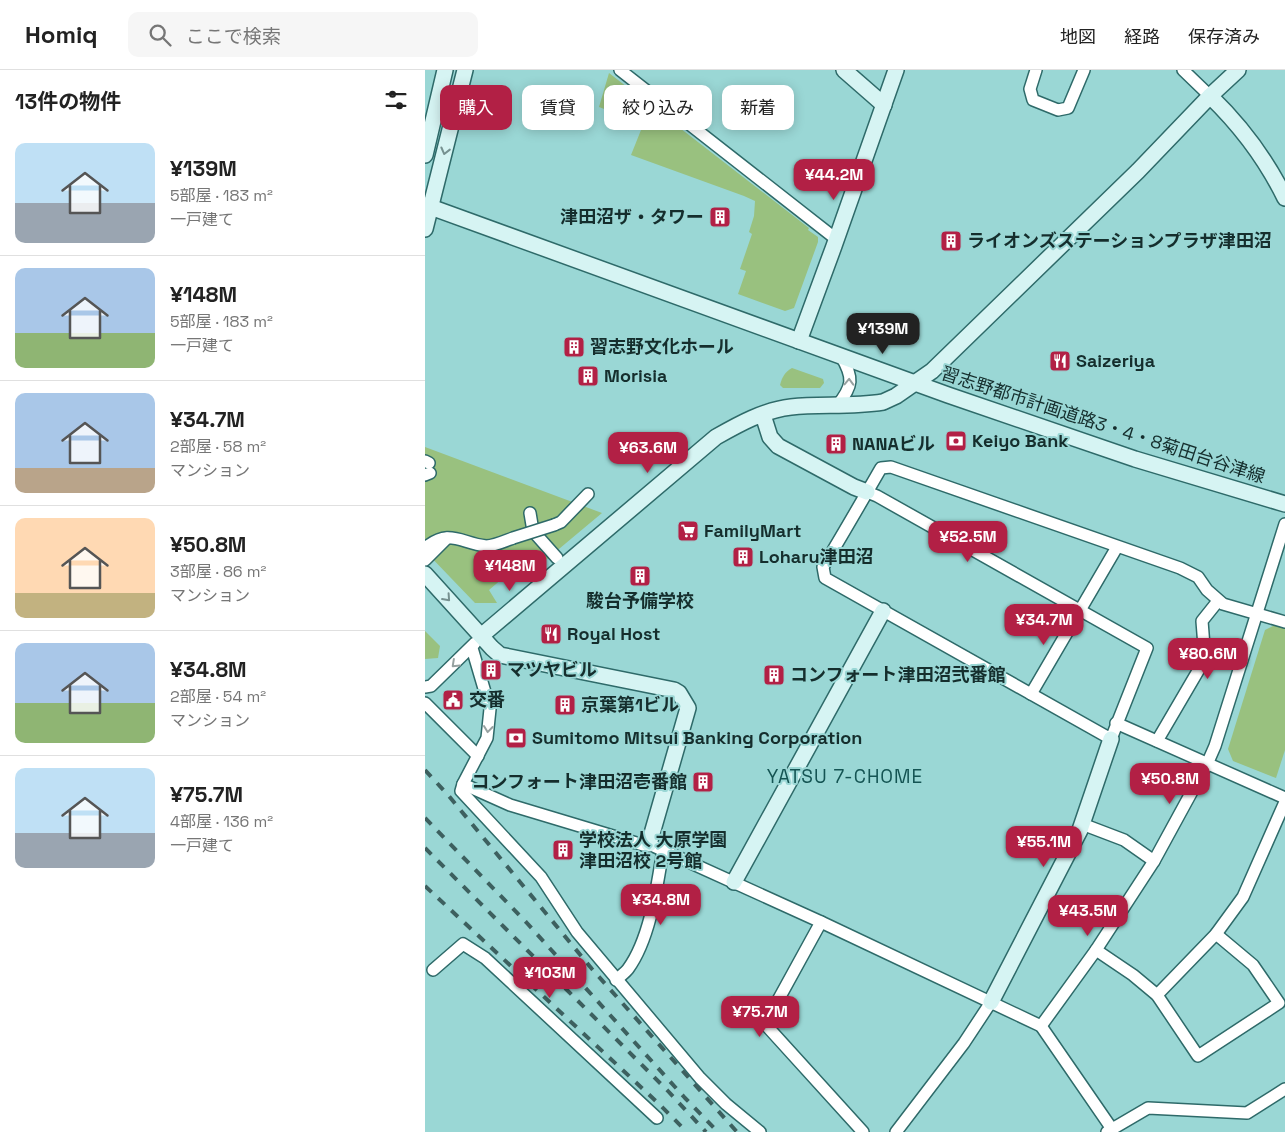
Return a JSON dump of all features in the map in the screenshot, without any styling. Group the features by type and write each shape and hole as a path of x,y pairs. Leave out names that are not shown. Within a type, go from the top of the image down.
{"street":[{"path":"425,155 445,70"},
{"path":"425,229 428,206 465,70"},
{"path":"620,70 836,239"},
{"path":"844,70 884,105"},
{"path":"799,341 895,70"},
{"path":"1037,70 1030,89 1033,100 1058,110 1068,108 1084,70"},
{"path":"1183,70 1246,134 1265,161 1285,198"},
{"path":"425,687 431,686 472,648 481,636 716,437 739,424 763,414 789,407 837,406 883,402 897,396 932,371 1139,171 1210,96 1238,70"},
{"name":"習志野都市計画道路3・4・8菊田台谷津線","path":"428,206 915,383 1135,459 1285,504"},
{"path":"837,406 848,392 850,380 848,367 841,356"},
{"path":"763,414 770,437 778,446 853,487 877,496 1147,648 1116,723 1082,824 991,1002 964,1042 896,1132"},
{"path":"1111,739 825,578 823,567 881,468 891,467 1181,568 1198,577 1218,601 1232,608 1285,622"},
{"path":"427,554 437,539 448,537 488,546 561,522 588,494"},
{"path":"530,512 533,531 557,558"},
{"path":"1041,1026 1095,950 1154,861 1215,746 1285,524"},
{"path":"1031,694 1117,547"},
{"path":"425,574 500,655 674,690 679,693 688,708 649,844"},
{"path":"1157,741 1205,659 1202,621 1218,601"},
{"path":"733,882 883,611"},
{"path":"472,648 490,709 487,738 463,784 461,792 541,877 577,932 700,1078 726,1104 760,1132"},
{"path":"425,702 478,756"},
{"path":"1116,723 1285,798"},
{"path":"463,784 510,805 643,845 649,844 821,922 1041,1026 1109,1131 1148,1108 1247,1113 1285,1089"},
{"path":"1157,995 1217,934 1243,897 1285,802"},
{"path":"1082,824 1124,840 1154,861"},
{"path":"616,980 627,970 639,950 653,905 663,850"},
{"path":"821,922 765,1024 863,1132"},
{"path":"1095,950 1133,975 1157,995 1198,1056 1279,1004 1253,965 1217,934"},
{"path":"433,970 463,944 485,958 657,1118"}],"green space":[{"path":"609,73 624,85 605,85"},
{"path":"604,90 604,109 599,107"},
{"path":"641,130 683,130 809,228 808,230 818,237 818,242 794,308 785,311 738,294 746,271 740,269 752,234 749,232 754,216 755,201 631,155"},
{"path":"792,368 823,379 824,383 820,388 783,388 780,385 782,380"},
{"path":"425,447 602,513 535,569 524,560 489,590 497,603 475,603 425,551"},
{"path":"1277,624 1285,627 1285,750 1276,778 1233,761 1228,749 1265,630"},
{"path":"425,631 440,646 438,658 425,659"}],"railway":[{"path":"425,770 448,795 592,969 737,1132"},
{"path":"425,818 526,922 718,1132"},
{"path":"425,848 667,1090 706,1132"},
{"path":"425,886 687,1132"}],"place":[{"name":"津田沼ザ・タワー","path":"720,217"},
{"name":"ライオンズステーションプラザ津田沼","path":"951,241"},
{"name":"習志野文化ホール","path":"574,347"},
{"name":"Saizeriya","path":"1060,361"},
{"name":"Morisia","path":"588,376"},
{"name":"Keiyo Bank","path":"956,441"},
{"name":"NANAビル","path":"836,444"},
{"name":"FamilyMart","path":"688,531"},
{"name":"Loharu津田沼","path":"743,557"},
{"name":"駿台予備学校","path":"640,576"},
{"name":"Royal Host","path":"551,634"},
{"name":"マツヤビル","path":"491,670"},
{"name":"コンフォート津田沼弐番館","path":"774,675"},
{"name":"交番","path":"453,700"},
{"name":"京葉第1ビル","path":"565,705"},
{"name":"Sumitomo Mitsui Banking Corporation","path":"516,738"},
{"name":"コンフォート津田沼壱番館","path":"703,782"},
{"name":"学校法人 大原学園 津田沼校 2号館","path":"563,850"}],"district":[{"name":"YATSU 7-CHOME","path":"845,776"}]}
